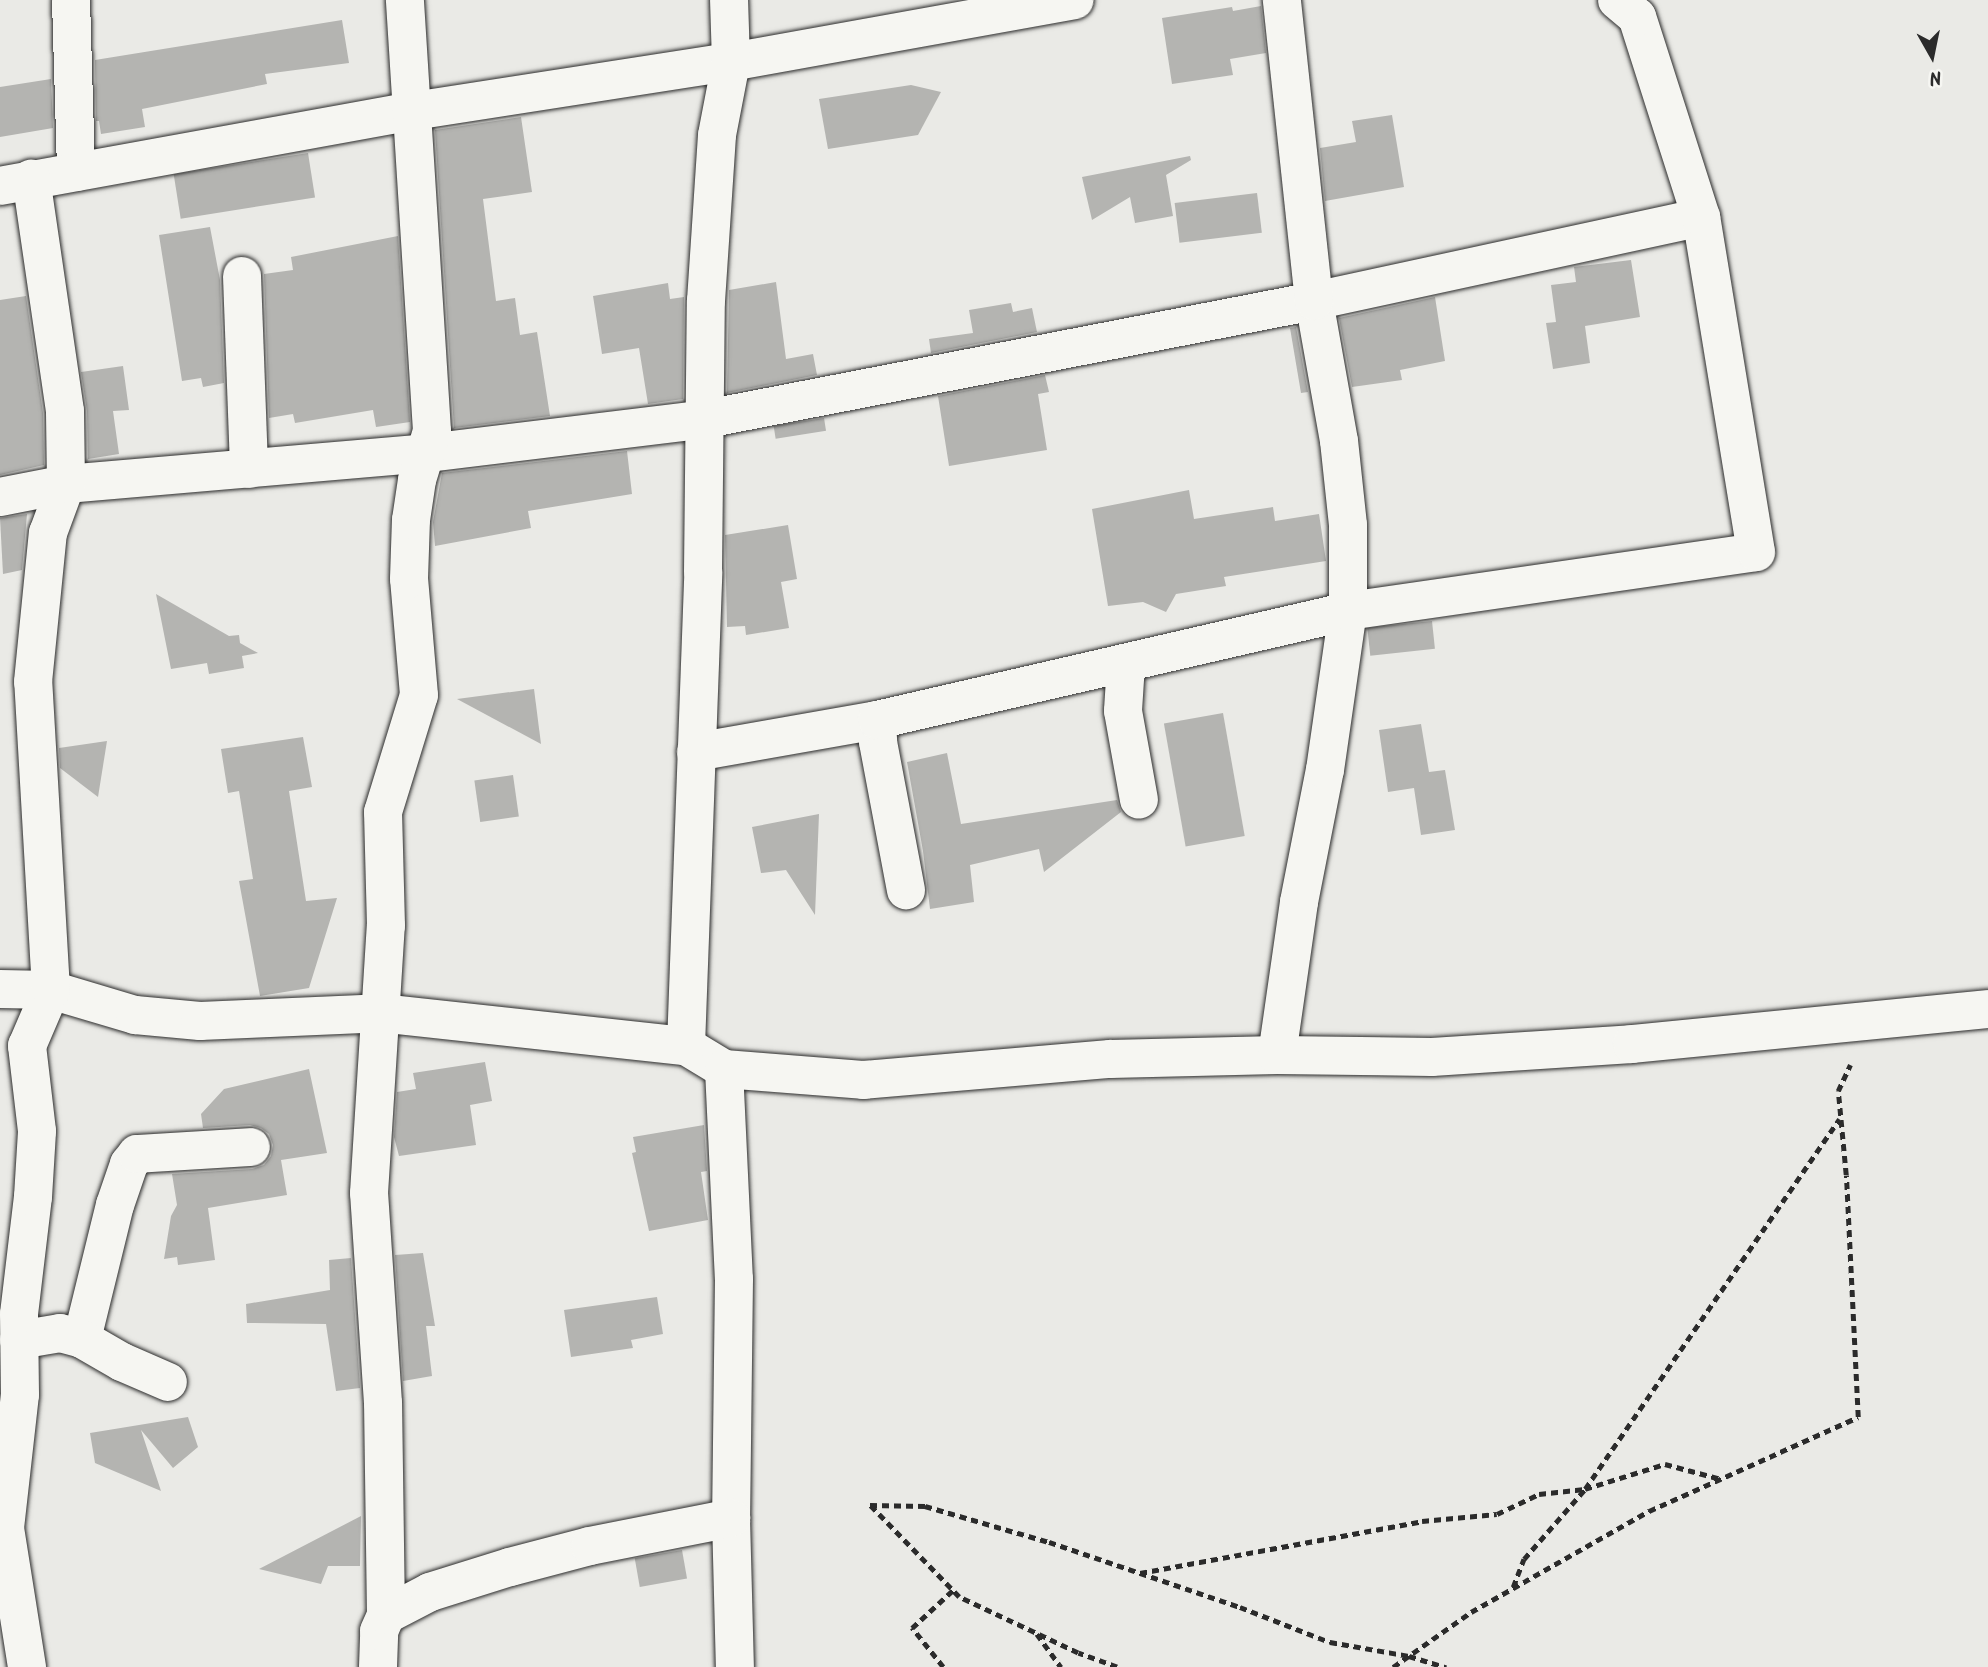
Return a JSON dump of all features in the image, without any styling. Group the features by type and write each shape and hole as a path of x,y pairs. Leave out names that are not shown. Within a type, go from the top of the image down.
{"street":[{"path":"71,0 76,172"},
{"path":"375,1666 379,1631 386,1615 383,1404 369,1193 386,926 383,811 419,695 409,567 417,480 432,431 405,0"},
{"path":"687,1046 706,419 706,301 717,135 731,62 729,0"},
{"path":"26,1667 5,1528 10,1395 19,1340 19,1314 33,1198 37,1131 27,1046 51,990 33,682 48,533 66,484 65,411 16,182 413,111 731,62 1074,0"},
{"path":"1278,1055 1299,902 1325,770 1348,611 1348,525 1340,453 1314,301 1282,0"},
{"path":"696,752 877,720 1348,611 1756,552 1701,217 1637,17 1617,0"},
{"path":"0,497 66,484 427,453 706,419 1314,301 1701,217"},
{"path":"242,276 249,468"},
{"path":"1126,664 1124,711 1139,800"},
{"path":"877,720 878,742 906,890"},
{"path":"0,989 51,990 135,1014 200,1021 380,1013 687,1046 724,1069 863,1080 1110,1059 1278,1055 1432,1057 1632,1044 1988,1009"},
{"path":"724,1069 734,1279 731,1518 735,1667"},
{"path":"82,1339 115,1205 129,1164 137,1154 251,1147"},
{"path":"19,1340 60,1332 82,1339 122,1362 168,1382"},
{"path":"386,1615 430,1592 510,1567 590,1546 731,1518"}],"path":[{"path":"1393,1667 1471,1612 1649,1511 1858,1417 1846,1175 1838,1091 1861,1043 1866,1021"},
{"path":"1512,1589 1524,1559 1585,1489 1840,1118"},
{"path":"1138,1573 1422,1521 1497,1514 1539,1494 1585,1489 1665,1464 1722,1479"},
{"path":"1117,1667 959,1597 870,1505 925,1506 1049,1542 1330,1642 1409,1656 1446,1667"},
{"path":"943,1667 912,1628 953,1590"},
{"path":"1037,1633 1061,1667"}],"building":[{"path":"1261,6 1266,53 1230,59 1233,75 1172,84 1162,18 1232,7 1233,11"},
{"path":"342,20 349,63 265,74 267,84 142,109 145,127 101,134 99,121 96,121 95,60"},
{"path":"51,79 53,128 0,137 0,87"},
{"path":"911,85 941,92 918,135 828,149 819,99"},
{"path":"1392,115 1404,187 1325,201 1320,148 1356,142 1352,121"},
{"path":"521,117 532,192 483,199 496,301 515,298 520,335 537,332 550,416 454,428 435,130"},
{"path":"308,153 315,197 181,219 174,174"},
{"path":"1190,156 1191,160 1166,175 1173,216 1135,223 1130,197 1092,220 1082,177"},
{"path":"1257,193 1262,233 1179,243 1175,203"},
{"path":"210,227 220,280 224,383 203,387 201,378 182,381 159,235"},
{"path":"398,236 410,422 376,427 373,410 295,423 293,414 269,418 264,274 293,270 291,257"},
{"path":"1631,260 1640,317 1585,326 1590,363 1553,369 1546,323 1556,322 1551,285 1576,282 1574,267"},
{"path":"776,282 786,359 813,354 817,375 727,393 729,290"},
{"path":"668,283 670,299 684,297 683,399 648,404 639,348 602,354 593,296"},
{"path":"26,296 43,413 44,465 0,475 0,300"},
{"path":"1435,297 1445,361 1400,370 1402,380 1352,387 1339,318"},
{"path":"1011,303 1013,312 1032,308 1037,332 931,353 929,339 973,333 969,310"},
{"path":"1296,327 1308,392 1301,393 1290,328"},
{"path":"123,366 129,410 113,411 119,454 88,459 87,411 81,372"},
{"path":"1045,375 1049,392 1038,394 1047,450 949,466 938,396"},
{"path":"824,418 826,431 776,439 774,426"},
{"path":"627,451 632,494 528,511 531,528 435,546 433,522 442,473"},
{"path":"1189,490 1194,519 1273,507 1275,521 1319,514 1326,561 1224,577 1226,586 1176,594 1166,612 1143,602 1108,606 1092,509"},
{"path":"27,514 22,570 3,574 0,518"},
{"path":"788,525 797,579 781,582 789,628 746,635 745,626 727,627 725,535"},
{"path":"156,594 229,636 239,635 240,643 258,653 242,656 244,668 209,674 207,663 171,669"},
{"path":"1432,621 1435,649 1370,656 1367,628"},
{"path":"534,689 541,744 457,699"},
{"path":"1223,713 1245,836 1186,847 1164,723"},
{"path":"1421,724 1429,772 1445,770 1455,830 1421,835 1414,788 1388,792 1379,730"},
{"path":"303,737 312,787 289,791 306,901 337,898 309,988 260,996 239,881 253,879 239,791 228,793 221,749"},
{"path":"107,741 98,797 60,768 59,748"},
{"path":"947,753 961,824 1117,800 1121,812 1044,872 1039,849 970,865 974,902 930,909 907,762"},
{"path":"513,775 519,817 480,822 474,780"},
{"path":"819,814 815,915 786,870 761,873 752,827"},
{"path":"485,1062 492,1101 470,1105 476,1145 399,1156 394,1137 397,1092 416,1089 413,1073"},
{"path":"309,1069 327,1153 281,1160 287,1195 208,1208 215,1260 178,1265 177,1257 164,1259 171,1216 177,1205 172,1174 252,1169 264,1165 271,1156 273,1145 269,1134 261,1128 250,1125 203,1128 201,1114 224,1089"},
{"path":"704,1125 707,1171 701,1172 708,1220 649,1231 632,1153 636,1152 633,1137"},
{"path":"423,1253 435,1326 426,1326 432,1376 403,1381 395,1255"},
{"path":"351,1258 360,1388 336,1391 326,1324 247,1323 246,1304 330,1290 329,1260"},
{"path":"657,1297 663,1334 631,1340 633,1348 571,1357 564,1310"},
{"path":"188,1417 198,1447 173,1468 141,1430 161,1491 95,1463 90,1433"},
{"path":"361,1516 360,1566 328,1566 321,1584 259,1569"},
{"path":"682,1550 687,1579 640,1587 635,1558"}]}
